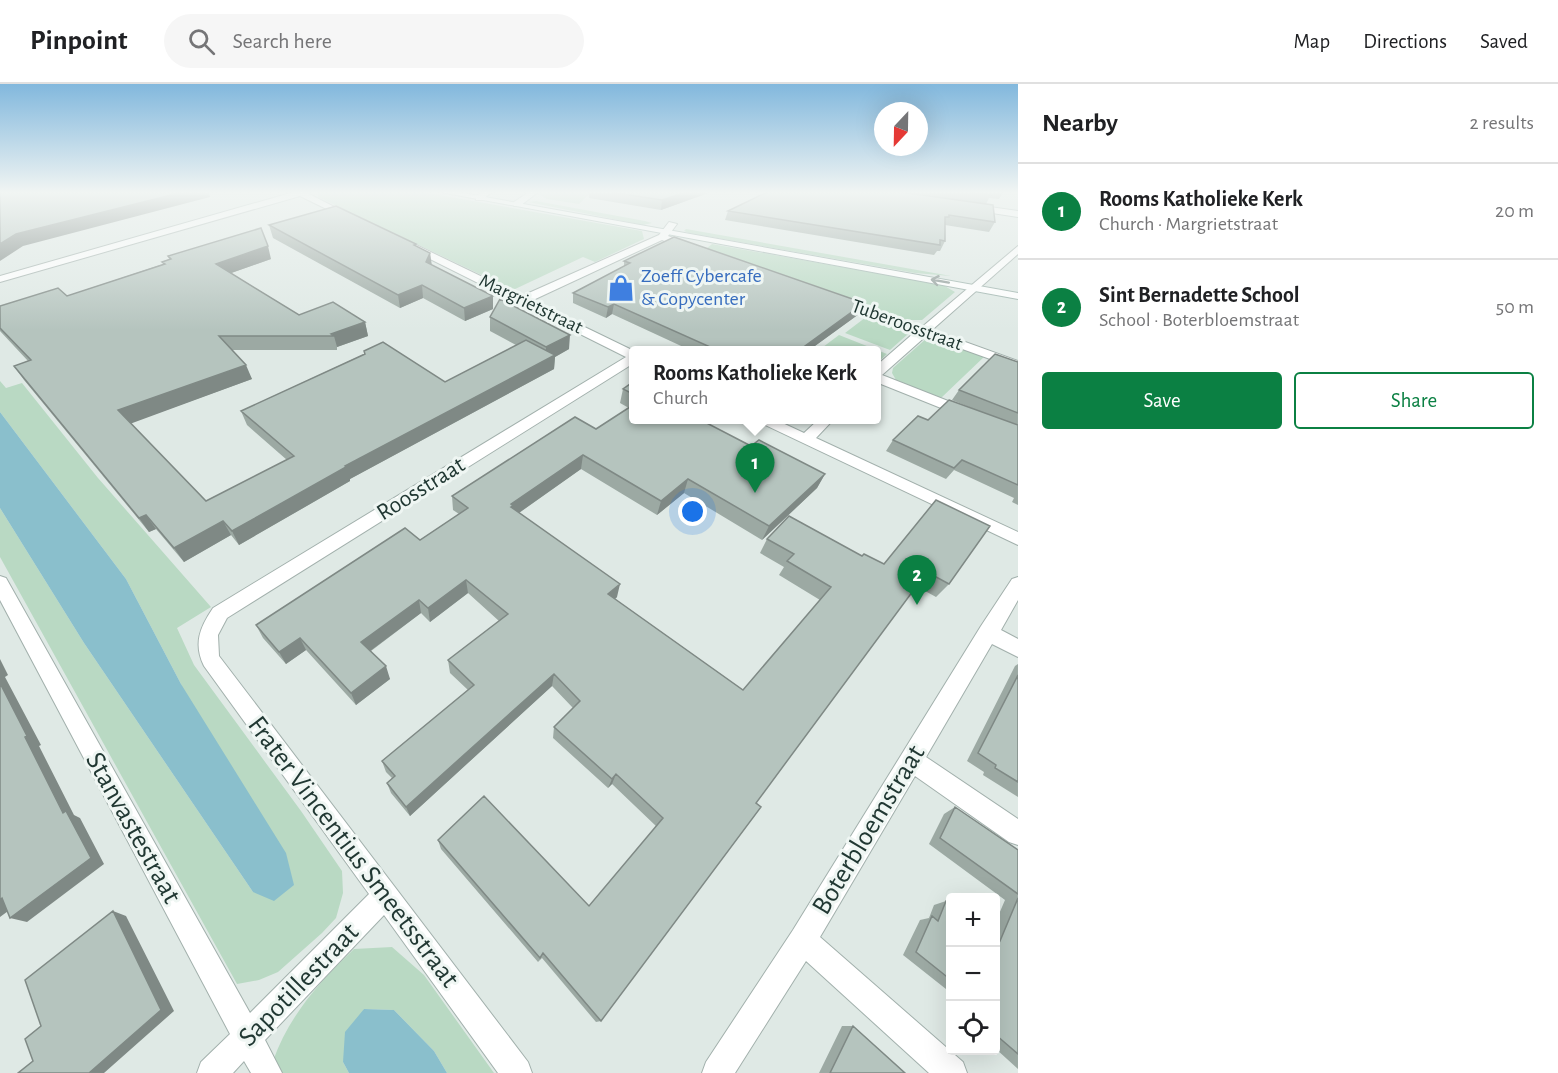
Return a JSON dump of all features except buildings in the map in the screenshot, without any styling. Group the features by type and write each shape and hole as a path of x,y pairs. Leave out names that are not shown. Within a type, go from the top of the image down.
{"street":[{"path":"0,279 142,238"},
{"path":"523,300 651,238"},
{"path":"679,238 705,253"},
{"path":"712,238 983,280 1003,293 1018,297"},
{"path":"722,238 847,254"},
{"name":"Margrietstraat","path":"404,243 629,354"},
{"path":"881,371 1018,249"},
{"name":"Tuberoosstraat","path":"825,296 1018,365"},
{"name":"Roosstraat","path":"212,624 220,613 629,358"},
{"path":"881,377 974,416"},
{"path":"774,424 1018,539"},
{"path":"806,439 822,424"},
{"name":"Stanvastestraat","path":"0,583 267,1073"},
{"name":"Boterbloemstraat","path":"717,1073 803,940 1018,584"},
{"name":"Frater Vincentius Smeetsstraat","path":"212,624 207,637 207,649 211,660 517,1073"},
{"path":"988,632 1018,649"},
{"path":"911,760 1018,833"},
{"name":"Sapotillestraat","path":"212,1073 385,896"},
{"path":"803,940 952,1073"}],"green space":[{"path":"404,238 644,238 595,262 583,257 513,290"},
{"path":"718,238 738,238 951,276 915,273"},
{"path":"712,244 943,285 955,292 922,320 903,320 712,252 707,248"},
{"path":"870,314 904,327 908,334 890,350 845,333"},
{"path":"839,335 867,346 824,346"},
{"path":"927,338 986,355 941,398 896,380 892,373 893,368"},
{"path":"881,352 887,354 881,359"},
{"path":"0,381 6,388 22,383 98,478 211,607 177,628 194,665 342,871 343,893 336,918 278,972 259,980 237,984 0,557 0,508 84,643 253,892 181,684 126,579 0,412"},
{"path":"392,947 424,975 494,1073 447,1073 434,1051 394,1010 364,1009 343,1062 349,1073 280,1073 273,1061 287,1029 317,987 354,949"}],"water":[{"path":"0,412 126,579 181,684 286,853 294,885 274,901 253,892 84,643 0,508"},
{"path":"364,1009 394,1010 434,1051 447,1073 349,1073 343,1062 345,1032"}],"place":[{"name":"Zoeff Cybercafe & Copycenter","path":"621,288"},
{"name":"Rooms Katholieke Kerk","path":"755,493"},
{"name":"Sint Bernadette School","path":"917,605"}]}
